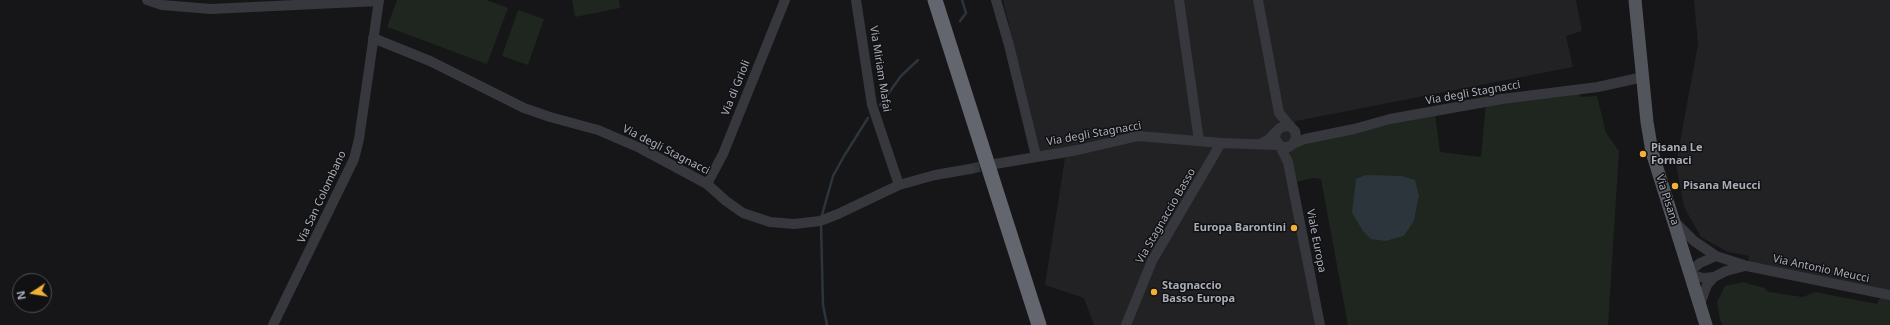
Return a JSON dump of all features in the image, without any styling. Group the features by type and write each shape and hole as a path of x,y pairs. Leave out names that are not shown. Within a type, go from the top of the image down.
{"highway":[{"path":"926,0 1029,325"},
{"path":"935,0 1039,325"}],"main road":[{"name":"Via Pisana","path":"1635,0 1652,152 1706,325"}],"street":[{"path":"146,0 162,6 211,9 379,1"},
{"name":"Via di Grioli","path":"707,184 723,154 785,0"},
{"name":"Via Miriam Mafai","path":"856,0 872,105 899,186"},
{"path":"996,0 1009,45 1036,156"},
{"path":"1179,0 1199,141"},
{"path":"1258,0 1279,113 1293,129 1308,138"},
{"name":"Via San Colombano","path":"273,325 354,159 359,139 379,1"},
{"name":"Via degli Stagnacci","path":"373,38 430,61 524,108 615,136 707,184 726,201 746,214 770,222 787,224 812,223 830,218 899,186 935,175 970,169"},
{"name":"Via degli Stagnacci","path":"995,164 1078,150 1138,136 1153,136 1221,143 1262,143 1286,147 1308,138 1354,129 1395,118 1513,98 1598,87 1643,77"},
{"path":"1279,113 1276,119 1275,137 1279,145"},
{"path":"1262,143 1282,127 1293,129"},
{"path":"1293,129 1296,138 1293,144"},
{"name":"Via Stagnaccio Basso","path":"1126,325 1152,261 1221,143"},
{"name":"Viale Europa","path":"1288,162 1293,144"},
{"name":"Viale Europa","path":"1279,145 1288,162 1320,325"},
{"name":"Via Antonio Meucci","path":"1674,221 1694,241 1716,256 1747,266 1890,295"},
{"path":"1691,276 1695,266 1716,256"},
{"name":"Via Antonio Meucci","path":"1691,276 1704,278 1714,277 1726,271 1747,266"},
{"path":"1700,304 1707,285 1714,277"}],"shaded area":[{"path":"397,0 486,0 508,8 487,64 387,27"},
{"path":"572,0 619,0 620,8 575,17"},
{"path":"1003,0 1576,0 1582,31 1566,36 1573,67 1296,121 1292,128 1293,145 1288,162 1320,325 1094,325 1084,298 1045,285 1065,158 1042,161"},
{"path":"1694,0 1890,0 1890,295 1747,266 1749,256 1728,252 1701,237 1684,207 1676,164 1698,44"},
{"path":"518,10 544,19 528,65 502,56"},
{"path":"1579,90 1580,97 1597,96 1606,133 1619,151 1608,325 1348,325 1321,179 1313,178 1292,183 1288,162 1293,145 1435,112 1440,152 1481,157 1486,102","holes":["1419,196 1414,221 1404,236 1386,241"]},
{"path":"1366,175 1402,176 1415,180 1419,196 1414,221 1404,236 1386,241 1371,239 1363,231 1352,213 1356,179"},
{"path":"1743,282 1764,288 1769,292 1803,297 1815,292 1877,304 1882,294 1890,295 1890,325 1723,325 1720,320 1717,302 1725,286"}],"waterway":[{"path":"960,21 966,13 962,0"},
{"path":"880,105 901,76 918,60"},
{"path":"822,215 833,176 868,118"},
{"path":"821,224 823,305 827,325"}],"tunnel":[{"path":"970,169 993,164"}],"place":[{"name":"Pisana Le Fornaci","path":"1643,154"},
{"name":"Pisana Meucci","path":"1675,186"},
{"name":"Europa Barontini","path":"1294,228"},
{"name":"Stagnaccio Basso Europa","path":"1154,292"}]}
